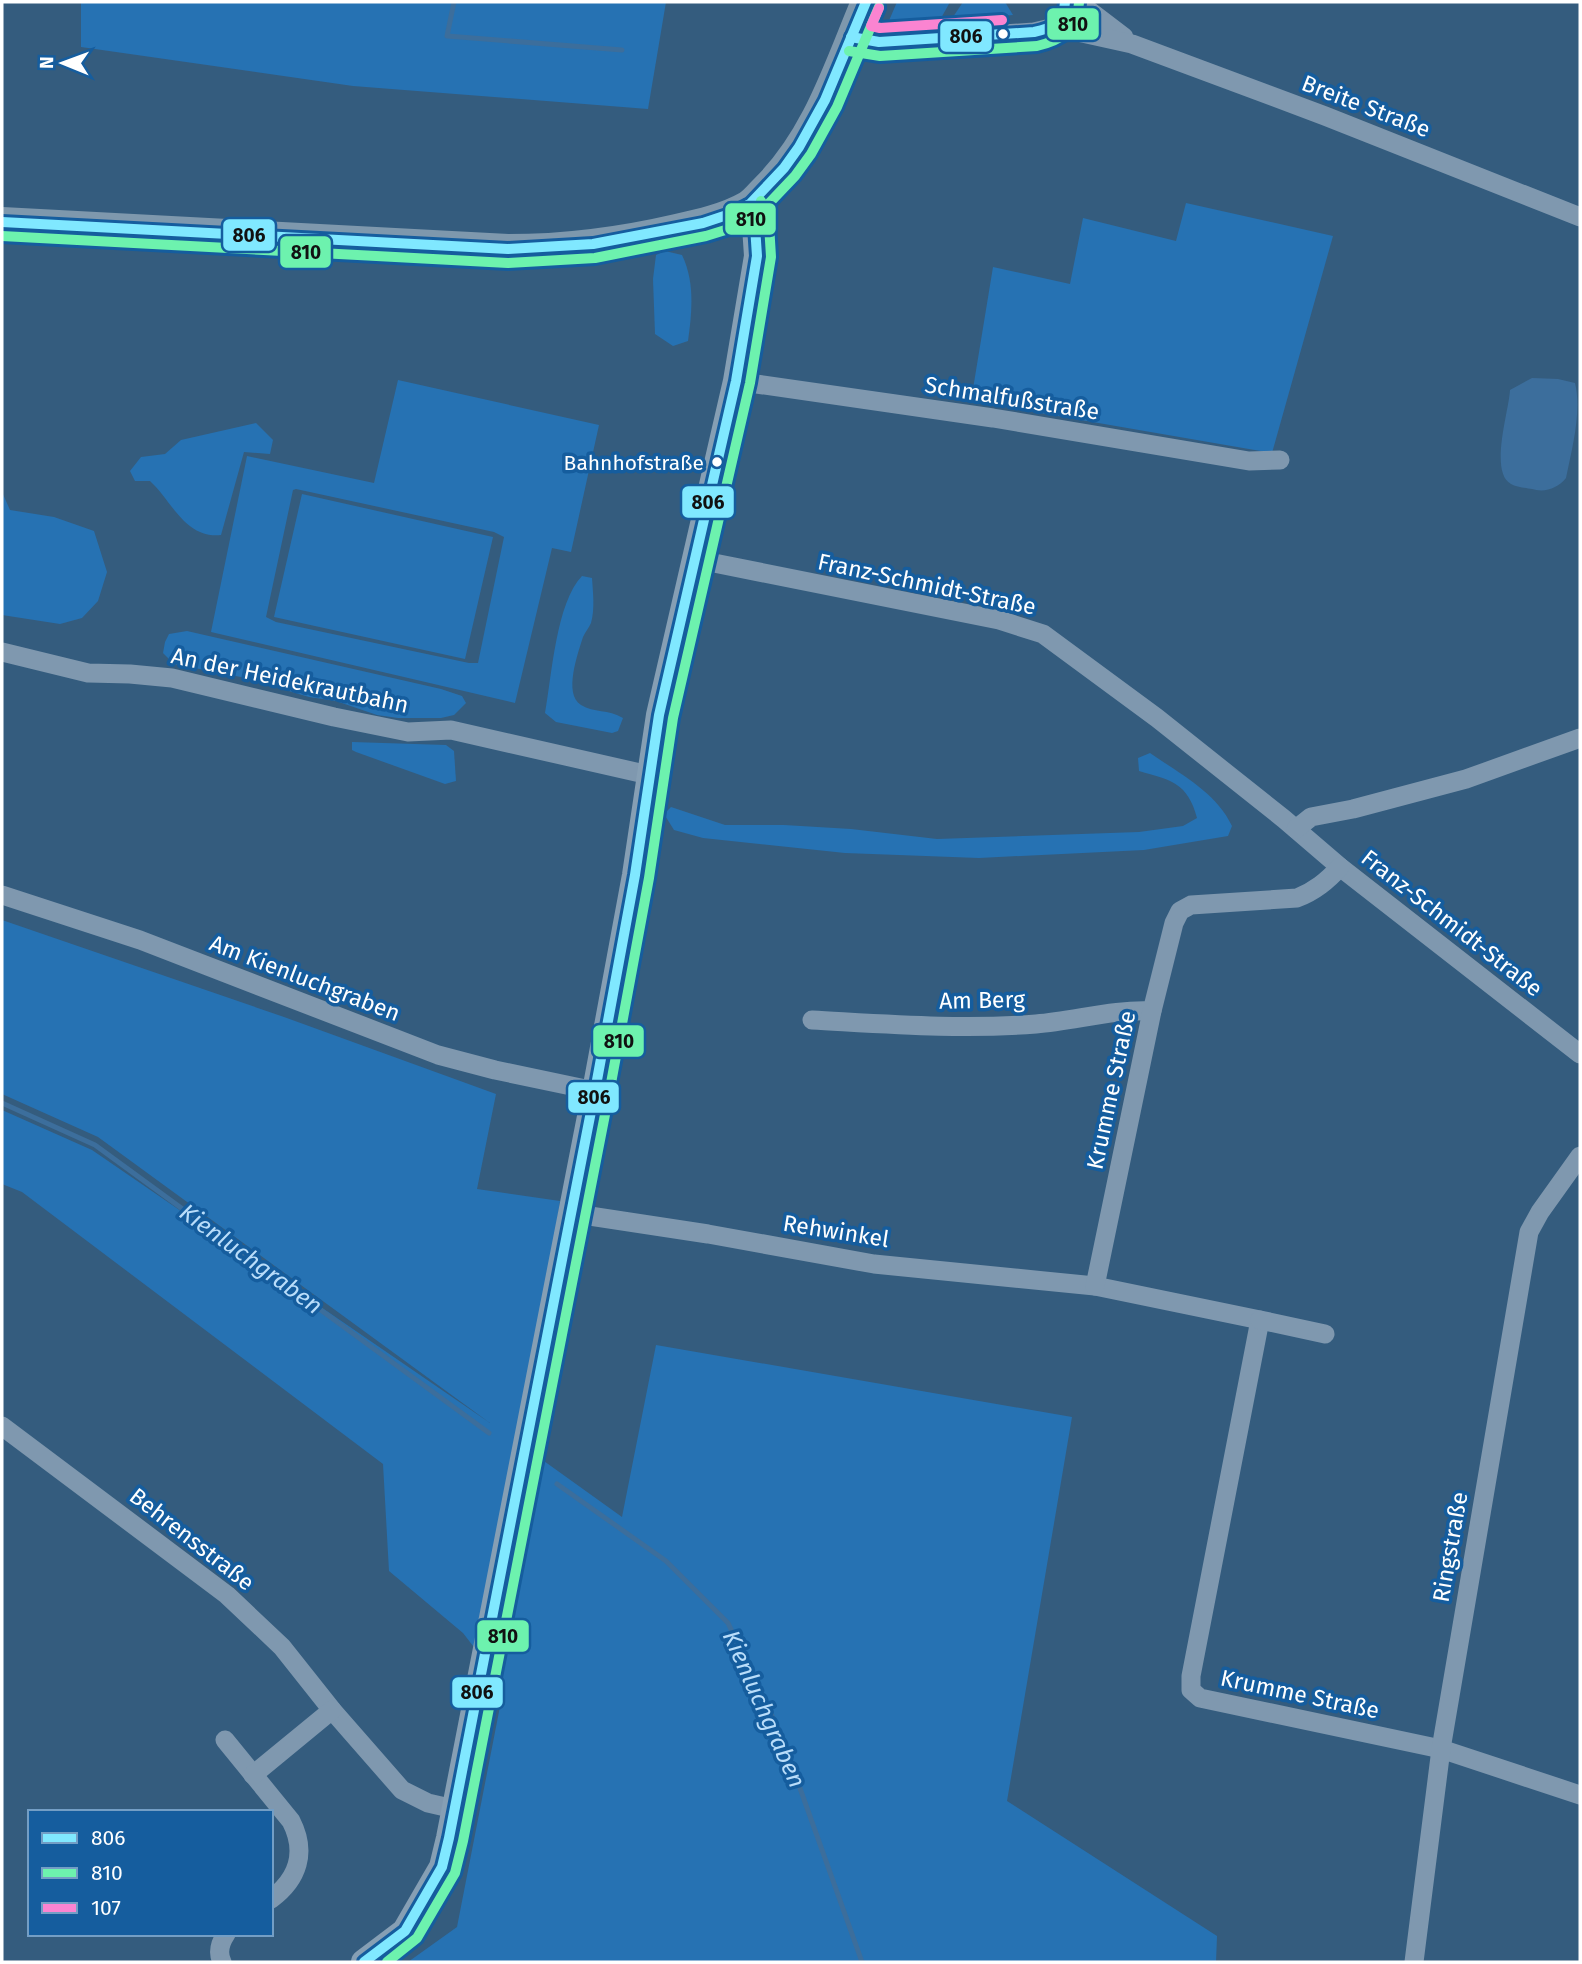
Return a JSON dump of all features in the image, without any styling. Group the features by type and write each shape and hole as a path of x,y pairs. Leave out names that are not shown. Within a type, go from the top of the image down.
{"main road":[{"path":"2,222 508,250 557,249 631,239 690,226 748,205 779,175 811,128 866,2"}],"street":[{"path":"1055,27 1065,14 1065,2"},
{"name":"Breite Straße","path":"1078,2 1132,44"},
{"name":"Breite Straße","path":"851,37 892,41 1034,32 1055,27 1132,44 1325,116 1580,217"},
{"path":"363,1962 405,1931 442,1867 595,1091 635,875 659,715 736,381 757,256 755,226 748,205"},
{"name":"Schmalfußstraße","path":"736,381 993,418 1249,461 1280,460"},
{"name":"Franz-Schmidt-Straße","path":"694,559 999,620 1043,634 1157,718 1340,867 1424,929 1580,1054"},
{"name":"An der Heidekrautbahn","path":"2,652 88,673 172,678 408,732 451,730 649,775"},
{"path":"1296,829 1311,817 1353,809 1466,779 1580,738"},
{"name":"Krumme Straße","path":"1095,1286 1152,1011 1174,923 1180,911 1191,905 1297,898 1312,892 1340,867"},
{"name":"Am Kienluchgraben","path":"2,895 140,940 438,1055 595,1091"},
{"name":"Am Berg","path":"812,1020 967,1027 1037,1024 1129,1010 1152,1011"},
{"name":"Ringstraße","path":"1414,1962 1441,1749 1529,1232 1580,1156"},
{"name":"Rehwinkel","path":"570,1213 708,1234 874,1264 1095,1286"},
{"path":"1095,1286 1325,1334"},
{"name":"Krumme Straße","path":"1260,1320 1191,1676 1191,1690 1200,1698 1441,1749"},
{"name":"Behrensstraße","path":"2,1426 227,1595 282,1647 332,1710 402,1790 428,1803 454,1809"},
{"path":"253,1775 332,1710"},
{"path":"225,1740 291,1821 298,1835 299,1851 293,1878 285,1889 273,1898"},
{"path":"1441,1749 1580,1795"},
{"path":"222,1962 219,1956 225,1936"}],"shaded area":[{"path":"81,2 666,2 648,109 353,86 81,47"},
{"path":"897,2 950,2 940,20 888,23"},
{"path":"963,2 1005,2 1013,15 951,20"},
{"path":"1186,203 1333,236 1272,453 971,401 993,267 1070,284 1083,218 1176,241"},
{"path":"665,251 682,255 691,286 688,341 673,346 655,334 653,279 656,255"},
{"path":"1532,378 1575,383 1577,394 1575,430 1566,478 1546,490 1511,484 1501,467 1502,440 1510,390"},
{"path":"398,380 599,425 571,552 552,548 515,703 211,632 247,456 374,483","holes":["293,490 494,532 504,537 478,663 276,622 266,617"]},
{"path":"256,423 273,440 270,454 244,452 221,535 209,535 189,525 150,481 135,481 130,471 141,457 165,454 181,440"},
{"path":"2,492 10,510 54,517 94,531 107,572 98,601 82,618 60,624 2,615"},
{"path":"302,494 493,537 465,659 274,617"},
{"path":"582,576 592,578 593,612 575,663 573,692 581,705 623,718 618,731 612,733 556,722 545,713 561,621 573,588"},
{"path":"187,631 441,689 462,696 466,703 454,715 441,718 398,718 377,715 336,701 309,697 246,678 174,664 163,653 165,642 169,634"},
{"path":"352,742 446,745 454,751 456,781 445,784 356,752 352,750"},
{"path":"1150,753 1217,803 1232,826 1228,836 1144,850 979,858 845,853 703,838 674,830 664,814 671,807 725,825 851,829 937,839 1139,832 1183,826 1197,818 1189,797 1177,785 1139,771 1138,758"},
{"path":"2,920 284,1017 496,1094 477,1189 560,1201 523,1446 622,1517 656,1345 1072,1417 1007,1801 1217,1936 1216,1962 408,1962 457,1927 504,1686 463,1633 389,1571 383,1464 22,1192 2,1184 2,1110 92,1150 490,1423 98,1137 2,1094"}],"waterway":[{"path":"454,2 447,36 622,50"},
{"name":"Kienluchgraben","path":"2,1103 95,1145 489,1433"},
{"name":"Kienluchgraben","path":"557,1484 666,1561 728,1623 781,1735 862,1962"}],"transit line":[{"name":"806","path":"2,222 508,249 593,244 703,223 750,204 784,168 825,100 866,2"},
{"name":"806","path":"851,37 879,42 1034,32 1056,23 1062,15 1065,2"},
{"name":"810","path":"849,51 880,56 1037,46 1054,41 1067,32 1075,20 1079,3"},
{"name":"810","path":"2,236 508,263 595,258 706,236 735,227 757,216 795,176 811,154 837,107 879,7"},
{"name":"107","path":"879,8 871,26 880,28 1002,20"},
{"name":"810","path":"387,1962 417,1938 455,1873 463,1841 609,1094 649,878 673,718 750,383 771,257 769,224 761,201"},
{"name":"806","path":"364,1962 405,1931 442,1867 449,1838 595,1091 635,875 659,715 736,381 757,256 755,226 748,205"}],"place":[{"name":"Bahnhofstraße","path":"717,462"}]}
